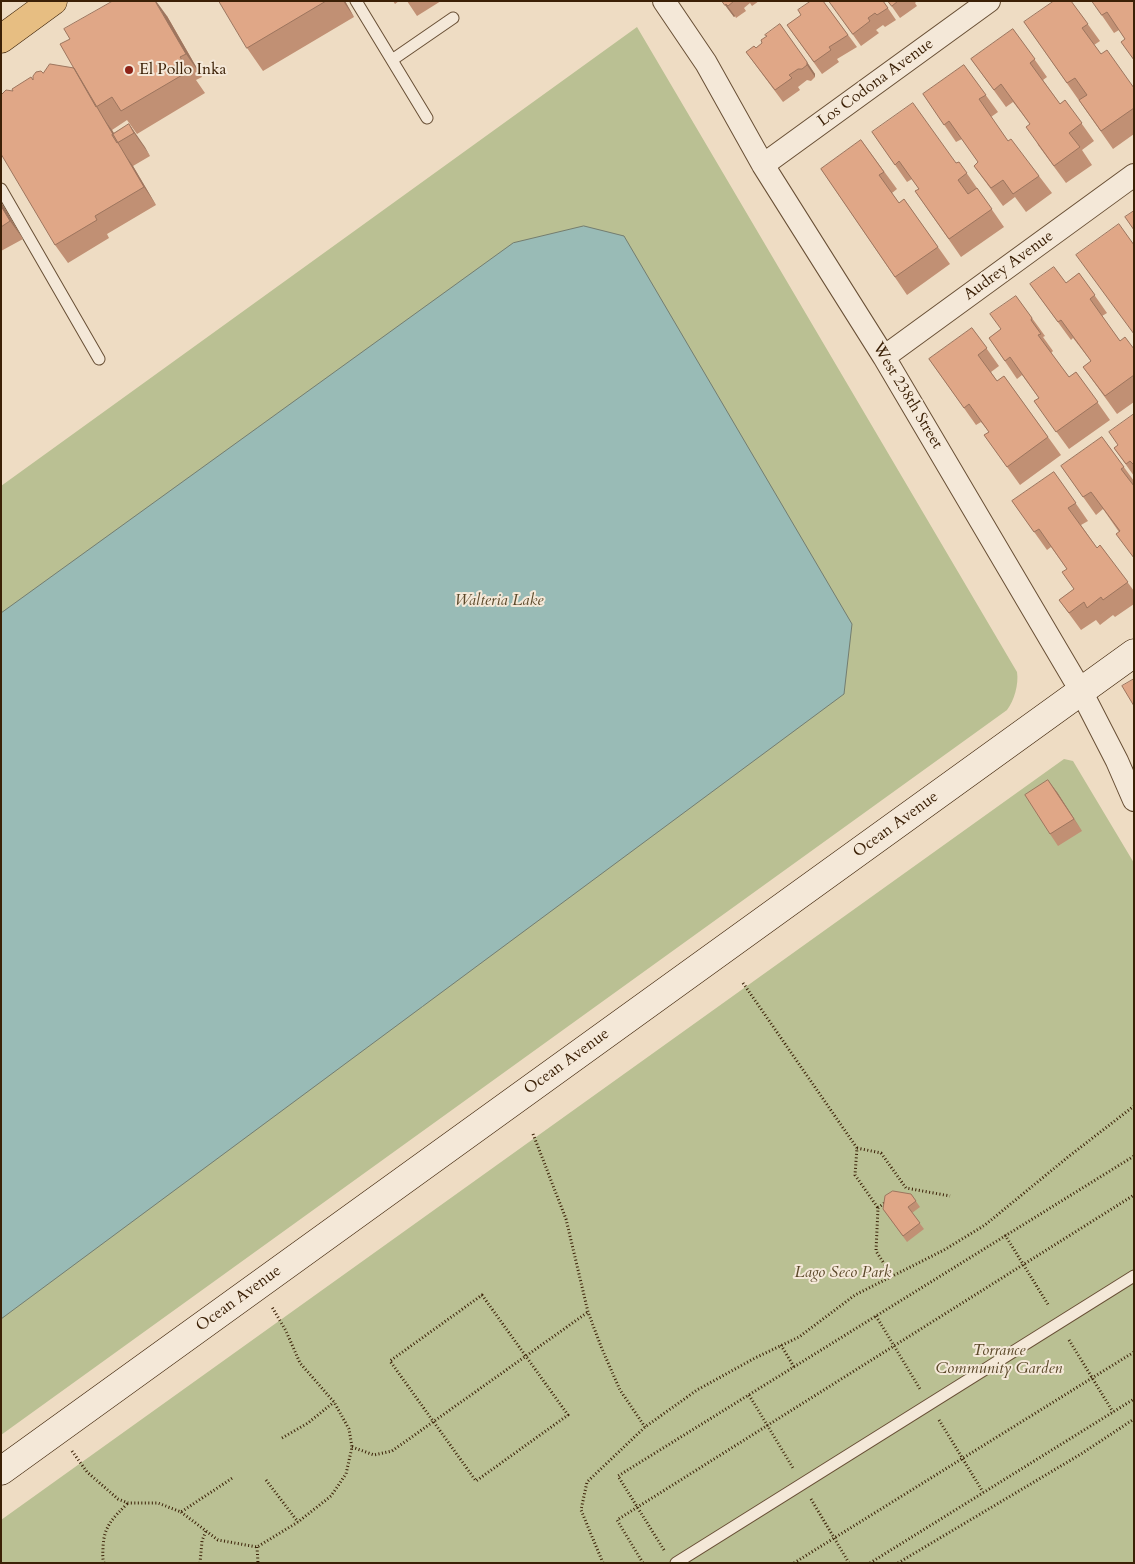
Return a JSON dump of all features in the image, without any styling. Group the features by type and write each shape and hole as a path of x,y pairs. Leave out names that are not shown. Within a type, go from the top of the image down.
{"main road":[{"path":"1,39 53,1"}],"street":[{"name":"West 238th Street","path":"664,1 706,63 763,166 884,357 1081,691 1134,800"},
{"name":"Los Codona Avenue","path":"763,166 989,1"},
{"name":"Audrey Avenue","path":"884,357 1134,175"},
{"name":"Ocean Avenue","path":"1,1471 1134,653"}],"lane":[{"path":"356,1 428,118"},
{"path":"392,60 453,18"},
{"path":"1,189 98,359"},
{"path":"672,1559 1134,1276"}],"path":[{"path":"743,983 857,1148 855,1175 878,1208 876,1252 892,1276"},
{"path":"603,1563 581,1510 588,1482 645,1427 697,1390 799,1337 855,1295 944,1250 985,1225 1134,1106"},
{"path":"533,1134 566,1218 588,1312 602,1349 620,1390 645,1427"},
{"path":"857,1148 881,1153 906,1188 950,1196"},
{"path":"672,1559 618,1476 1134,1156"},
{"path":"899,1193 906,1188"},
{"path":"643,1563 618,1520 1134,1194"},
{"path":"878,1208 892,1198"},
{"path":"58,1430 87,1472 118,1499 128,1503 158,1503 181,1512 218,1540 257,1547 298,1522 331,1496 346,1474 352,1447 349,1429 334,1402 300,1363 286,1331 259,1285"},
{"path":"482,1295 526,1356 568,1414 476,1481 390,1362 482,1295"},
{"path":"352,1447 374,1455 392,1451 588,1312"},
{"path":"781,1345 794,1367"},
{"path":"794,1563 1134,1352"},
{"path":"870,1563 1134,1398"},
{"path":"282,1438 308,1423 334,1402"},
{"path":"898,1563 1081,1454 1134,1419"},
{"path":"181,1512 234,1477"},
{"path":"266,1480 298,1522"},
{"path":"104,1563 102,1558 103,1539 106,1528 128,1503"},
{"path":"200,1563 202,1541 206,1531"},
{"path":"257,1547 258,1563"}],"green space":[{"name":"Walteria Lake","path":"637,27 1017,672 1017,687 1012,702 1007,710 1,1435 1,486"},
{"name":"Lago Seco Park","path":"1064,759 1073,761 1134,863 1134,1563 1,1563 1,1520"}],"water":[{"name":"Walteria Lake","path":"584,226 624,236 852,624 844,694 1,1319 1,613 513,243"}],"building":[{"path":"113,1 155,1 186,54 180,57 189,71 121,111 112,97 96,107 60,44 70,39 64,29"},
{"path":"219,1 326,1 247,48"},
{"path":"722,1 734,1 728,6"},
{"path":"811,1 823,1 848,35 829,47 831,50 814,62 787,25 801,15 798,10"},
{"path":"829,1 883,1 888,8 868,18 870,21 853,34"},
{"path":"888,1 898,1 892,6"},
{"path":"1054,1 1071,1 1088,24 1082,28 1101,54 1107,50 1134,88 1134,108 1101,131 1079,100 1087,95 1075,78 1067,83 1024,22"},
{"path":"1092,1 1134,1 1134,60 1121,42 1125,39 1107,12 1102,15"},
{"path":"780,24 807,62 807,65 789,75 792,78 775,90 746,52 754,46 756,48 762,43 761,40 767,36 765,35"},
{"path":"1013,29 1035,59 1030,63 1060,104 1065,100 1082,123 1069,133 1080,147 1054,166 1026,127 1030,124 1001,84 994,90 971,59"},
{"path":"50,64 74,68 144,187 95,216 97,220 55,245 1,154 1,95 6,90 13,91 12,89 31,77 33,80 36,72 41,71 43,73"},
{"path":"964,65 986,95 979,99 1008,141 1011,139 1039,176 1013,194 1003,180 991,188 974,166 978,162 949,121 944,125 923,94"},
{"path":"913,103 956,163 959,162 967,173 958,180 968,194 977,188 992,209 949,239 915,191 919,189 899,161 895,165 872,132"},
{"path":"129,124 134,133 117,143 112,135"},
{"path":"861,140 884,172 879,175 899,203 904,199 938,247 895,277 821,169"},
{"path":"1,206 10,221 1,227"},
{"path":"1134,211 1134,230 1125,217"},
{"path":"1119,224 1134,245 1134,334 1076,255"},
{"path":"1054,267 1066,283 1079,273 1095,295 1090,299 1120,341 1125,337 1134,349 1134,375 1105,396 1083,367 1091,361 1061,320 1058,322 1030,284"},
{"path":"1016,296 1041,334 1038,335 1069,377 1076,372 1098,402 1056,432 1034,401 1039,398 1010,357 1005,361 989,338 1001,329 990,314"},
{"path":"972,328 987,348 978,355 997,381 1004,376 1048,437 1007,467 984,435 989,432 969,404 964,408 929,359"},
{"path":"1134,414 1134,465 1130,461 1126,464 1114,448 1118,445 1109,432"},
{"path":"1102,437 1124,467 1121,469 1134,486 1134,558 1116,534 1120,531 1091,492 1083,497 1061,466"},
{"path":"1054,472 1076,503 1068,508 1097,548 1100,545 1128,582 1103,600 1101,597 1087,608 1084,602 1069,613 1059,600 1074,589 1062,572 1067,569 1039,529 1034,532 1012,501"},
{"path":"1134,679 1134,706 1122,686"},
{"path":"1048,780 1074,819 1050,834 1025,795"},
{"path":"893,1191 911,1194 916,1201 908,1207 920,1223 903,1236 883,1209 885,1196"}],"place":[{"name":"El Pollo Inka","path":"129,70"}],"park label":[{"name":"Torrance Community Garden","path":"999,1360"}]}
